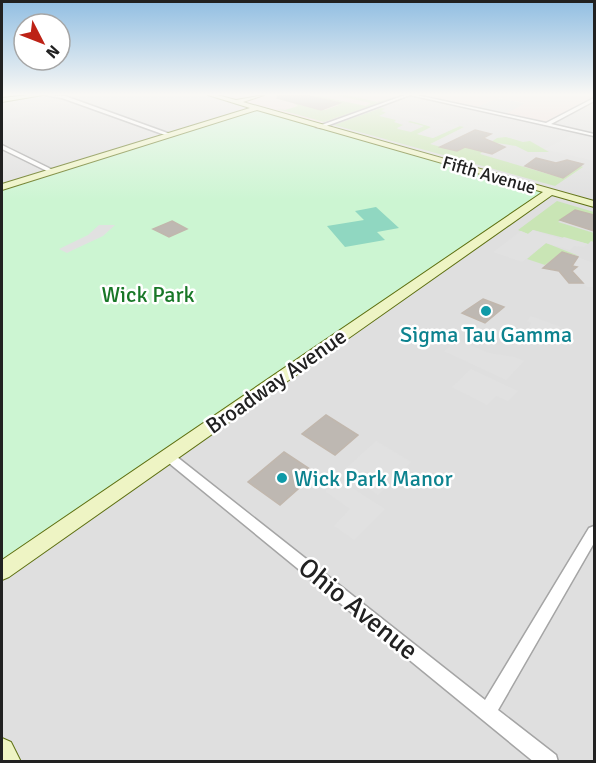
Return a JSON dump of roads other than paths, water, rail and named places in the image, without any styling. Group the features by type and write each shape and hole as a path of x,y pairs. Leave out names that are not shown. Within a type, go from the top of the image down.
{"street":[{"path":"158,131 170,135"},
{"path":"2,188 184,131"},
{"name":"Fifth Avenue","path":"332,131 594,204"},
{"path":"575,131 594,135"},
{"path":"2,147 52,172"},
{"name":"Broadway Avenue","path":"2,571 550,192"},
{"name":"Ohio Avenue","path":"168,456 549,762"},
{"path":"487,712 594,532"},
{"path":"2,751 8,762"}],"place":[{"name":"Sigma Tau Gamma","path":"486,311"},
{"name":"Wick Park Manor","path":"282,478"}],"park label":[{"name":"Wick Park","path":"148,294"}]}
